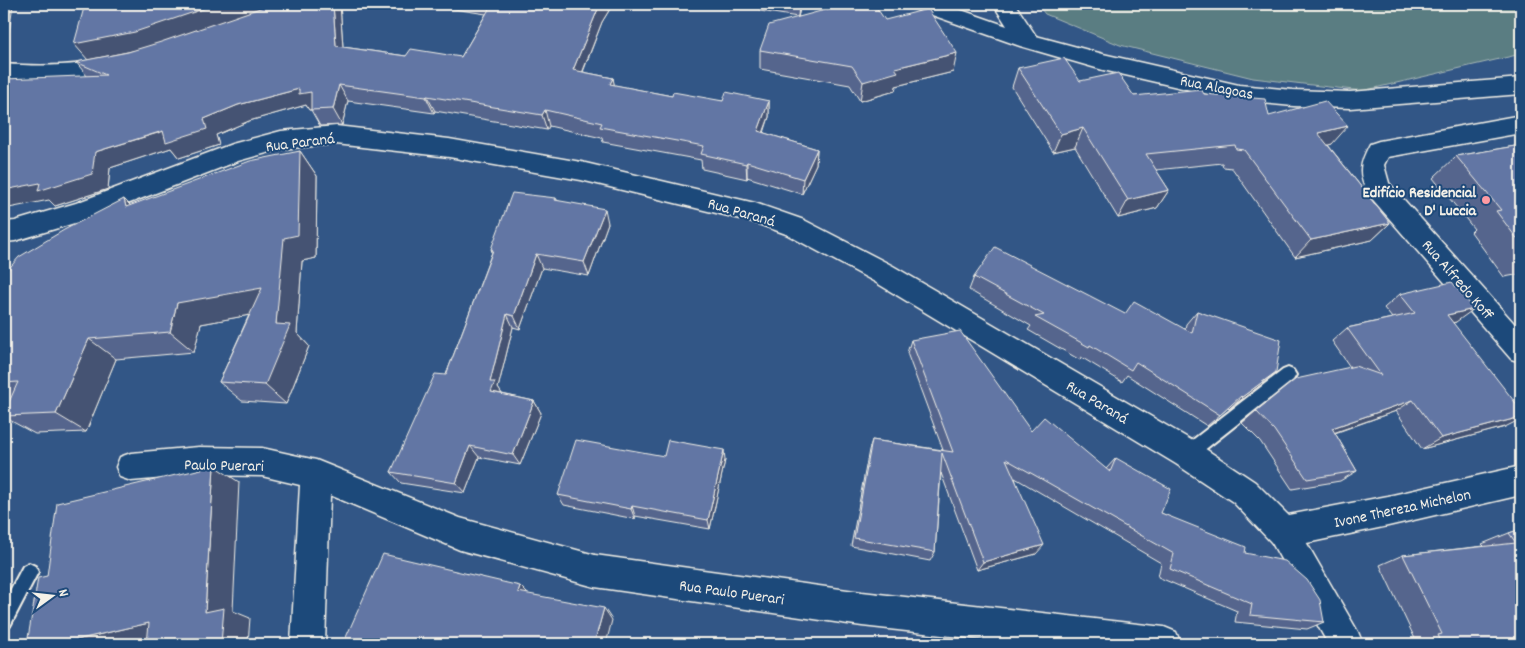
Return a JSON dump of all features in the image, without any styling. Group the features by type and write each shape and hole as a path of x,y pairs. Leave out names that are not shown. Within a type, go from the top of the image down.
{"street":[{"name":"Rua Alagoas","path":"923,4 1028,41 1103,62 1239,93 1293,98 1350,100 1521,86"},
{"path":"1004,4 1028,41"},
{"path":"4,72 38,74 79,72 115,66 142,58"},
{"name":"Rua Alfredo Koff","path":"1521,124 1379,150 1372,165 1377,187 1521,350"},
{"name":"Rua Paraná","path":"4,232 15,231 82,211 232,152 281,140 336,135 449,148 581,171 755,213 795,227 884,274 1187,454 1244,492 1283,532 1346,644"},
{"name":"Paulo Puerari","path":"131,467 199,461 262,462 316,474"},
{"path":"308,644 316,474"},
{"name":"Rua Paulo Puerari","path":"316,474 460,534 595,572 862,609 1164,644"},
{"name":"Ivone Thereza Michelon","path":"1283,532 1388,511 1521,480"}],"lane":[{"path":"1187,454 1288,375"},
{"path":"4,620 29,572"}],"green space":[{"path":"1037,4 1521,4 1521,54 1362,91 1253,78 1120,45 1045,14"}],"building":[{"path":"85,4 218,4 135,32 74,44"},
{"path":"265,4 333,4 336,46 406,56 411,49 461,57 492,4 600,4 573,70 613,78 610,84 672,96 673,92 723,101 726,92 769,101 758,131 817,149 803,179 747,162 746,164 701,154 704,146 600,127 602,123 545,110 542,115 427,96 339,85 333,109 311,110 311,92 299,94 299,89 238,105 204,119 207,129 166,142 163,131 95,152 92,174 38,191 40,183 4,190 4,79 106,75 76,62 128,52 161,42 263,7"},
{"path":"847,4 874,4 885,20 928,9 957,53 895,68 898,72 863,82 852,66 760,50 769,25"},
{"path":"1064,58 1080,81 1118,73 1134,96 1201,89 1204,94 1265,99 1269,116 1325,101 1348,126 1318,133 1390,223 1311,240 1244,150 1236,149 1235,145 1146,154 1169,190 1128,200 1083,128 1061,134 1018,68"},
{"path":"1521,145 1521,244 1496,211 1501,210 1456,156"},
{"path":"300,151 298,235 284,238 276,324 290,325 265,385 219,382 262,288 177,303 170,332 89,339 56,414 4,416 18,382 4,383 4,274 19,257 64,230 124,199 126,207 250,161"},
{"path":"512,193 556,198 555,200 605,209 584,262 536,254 514,316 507,314 490,382 495,382 491,392 534,401 513,455 470,446 456,483 391,472 435,374 446,375 493,250 491,249"},
{"path":"995,247 1125,314 1134,301 1192,333 1197,311 1281,340 1276,372 1241,396 1220,415 1136,362 1131,370 1090,345 1089,347 1035,317 1044,315 974,277"},
{"path":"1452,282 1474,309 1447,315 1521,410 1521,417 1441,438 1413,400 1332,428 1357,471 1307,479 1274,430 1256,411 1296,379 1355,366 1381,375 1347,328 1415,313 1400,294"},
{"path":"960,331 1031,431 1044,417 1110,472 1116,458 1171,489 1161,513 1246,547 1245,553 1285,561 1307,580 1320,600 1324,622 1250,615 1252,604 1170,569 1174,554 1006,459 1044,545 983,562 942,453 935,552 854,538 872,440 953,452 911,340"},
{"path":"576,440 664,456 668,440 724,450 708,520 632,506 631,509 558,495"},
{"path":"214,466 205,612 224,608 221,644 147,644 149,623 76,640 76,644 27,644 38,578 47,576 57,503"},
{"path":"1521,529 1521,644 1442,644 1438,635 1442,634 1403,555 1516,543 1509,533"},
{"path":"383,554 520,586 518,592 604,608 594,644 343,644"}],"place":[{"name":"Edifício Residencial D' Luccia","path":"1486,200"}]}
